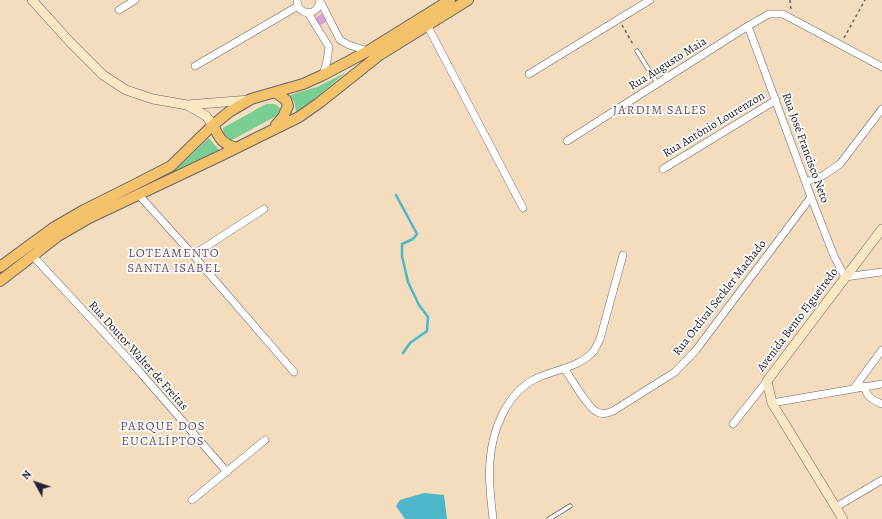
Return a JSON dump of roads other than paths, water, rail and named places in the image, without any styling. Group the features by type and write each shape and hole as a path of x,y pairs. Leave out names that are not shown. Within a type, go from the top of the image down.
{"main road":[{"path":"0,267 53,228 84,210 171,166 213,125 229,112 251,100 303,84 323,74 368,51 450,0"},
{"path":"0,281 58,236 82,222 298,117 319,103 378,56 468,0"},
{"path":"272,130 283,117 288,106 286,100 275,92"},
{"path":"213,125 220,140 236,148"}],"street":[{"path":"32,0 70,42 103,75 126,90 153,99 187,105 251,100"},
{"path":"119,10 135,0"},
{"path":"320,0 340,40 349,45 368,51"},
{"path":"308,13 315,11 320,5 320,0"},
{"path":"529,74 650,0"},
{"path":"195,66 298,3 301,10 308,13 329,47 323,74"},
{"name":"Rua Augusto Maia","path":"567,141 769,14 783,14 882,67"},
{"path":"427,25 523,208"},
{"name":"Rua José Francisco Neto","path":"748,26 811,197 834,256 845,277"},
{"path":"329,47 340,40"},
{"name":"Rua Antônio Lourenzon","path":"663,169 776,100"},
{"path":"187,105 206,116 213,125"},
{"path":"806,182 824,175 840,164 882,109"},
{"path":"138,194 294,372"},
{"name":"Rua Ordival Seckler Machado","path":"564,368 589,405 596,412 604,414 613,411 675,372 696,350 811,197"},
{"path":"193,255 264,209"},
{"name":"Avenida Bento Figueiredo","path":"733,424 882,229"},
{"name":"Rua Doutor Walter de Freitas","path":"32,255 132,363 227,472"},
{"path":"493,519 490,462 493,437 500,418 521,388 537,378 583,360 593,352 600,339 623,255"},
{"path":"845,277 882,272"},
{"path":"854,388 882,350"},
{"path":"767,381 772,403 843,519"},
{"path":"772,403 882,384"},
{"path":"864,386 867,394 873,400 882,404"},
{"path":"192,500 265,440"},
{"path":"836,507 882,480"}],"lane":[{"path":"637,51 657,84"},
{"path":"549,519 570,506"}],"water":[{"path":"424,493 444,495 447,519 405,519 396,506 400,500"}],"waterway":[{"path":"396,195 417,234 413,239 402,244 402,256 408,282 419,305 428,317 427,331 410,343 403,353"}],"district":[{"name":"JARDIM SALES","path":"660,111"},
{"name":"LOTEAMENTO SANTA ISABEL","path":"174,262"},
{"name":"PARQUE DOS EUCALÍPTOS","path":"163,434"}]}
